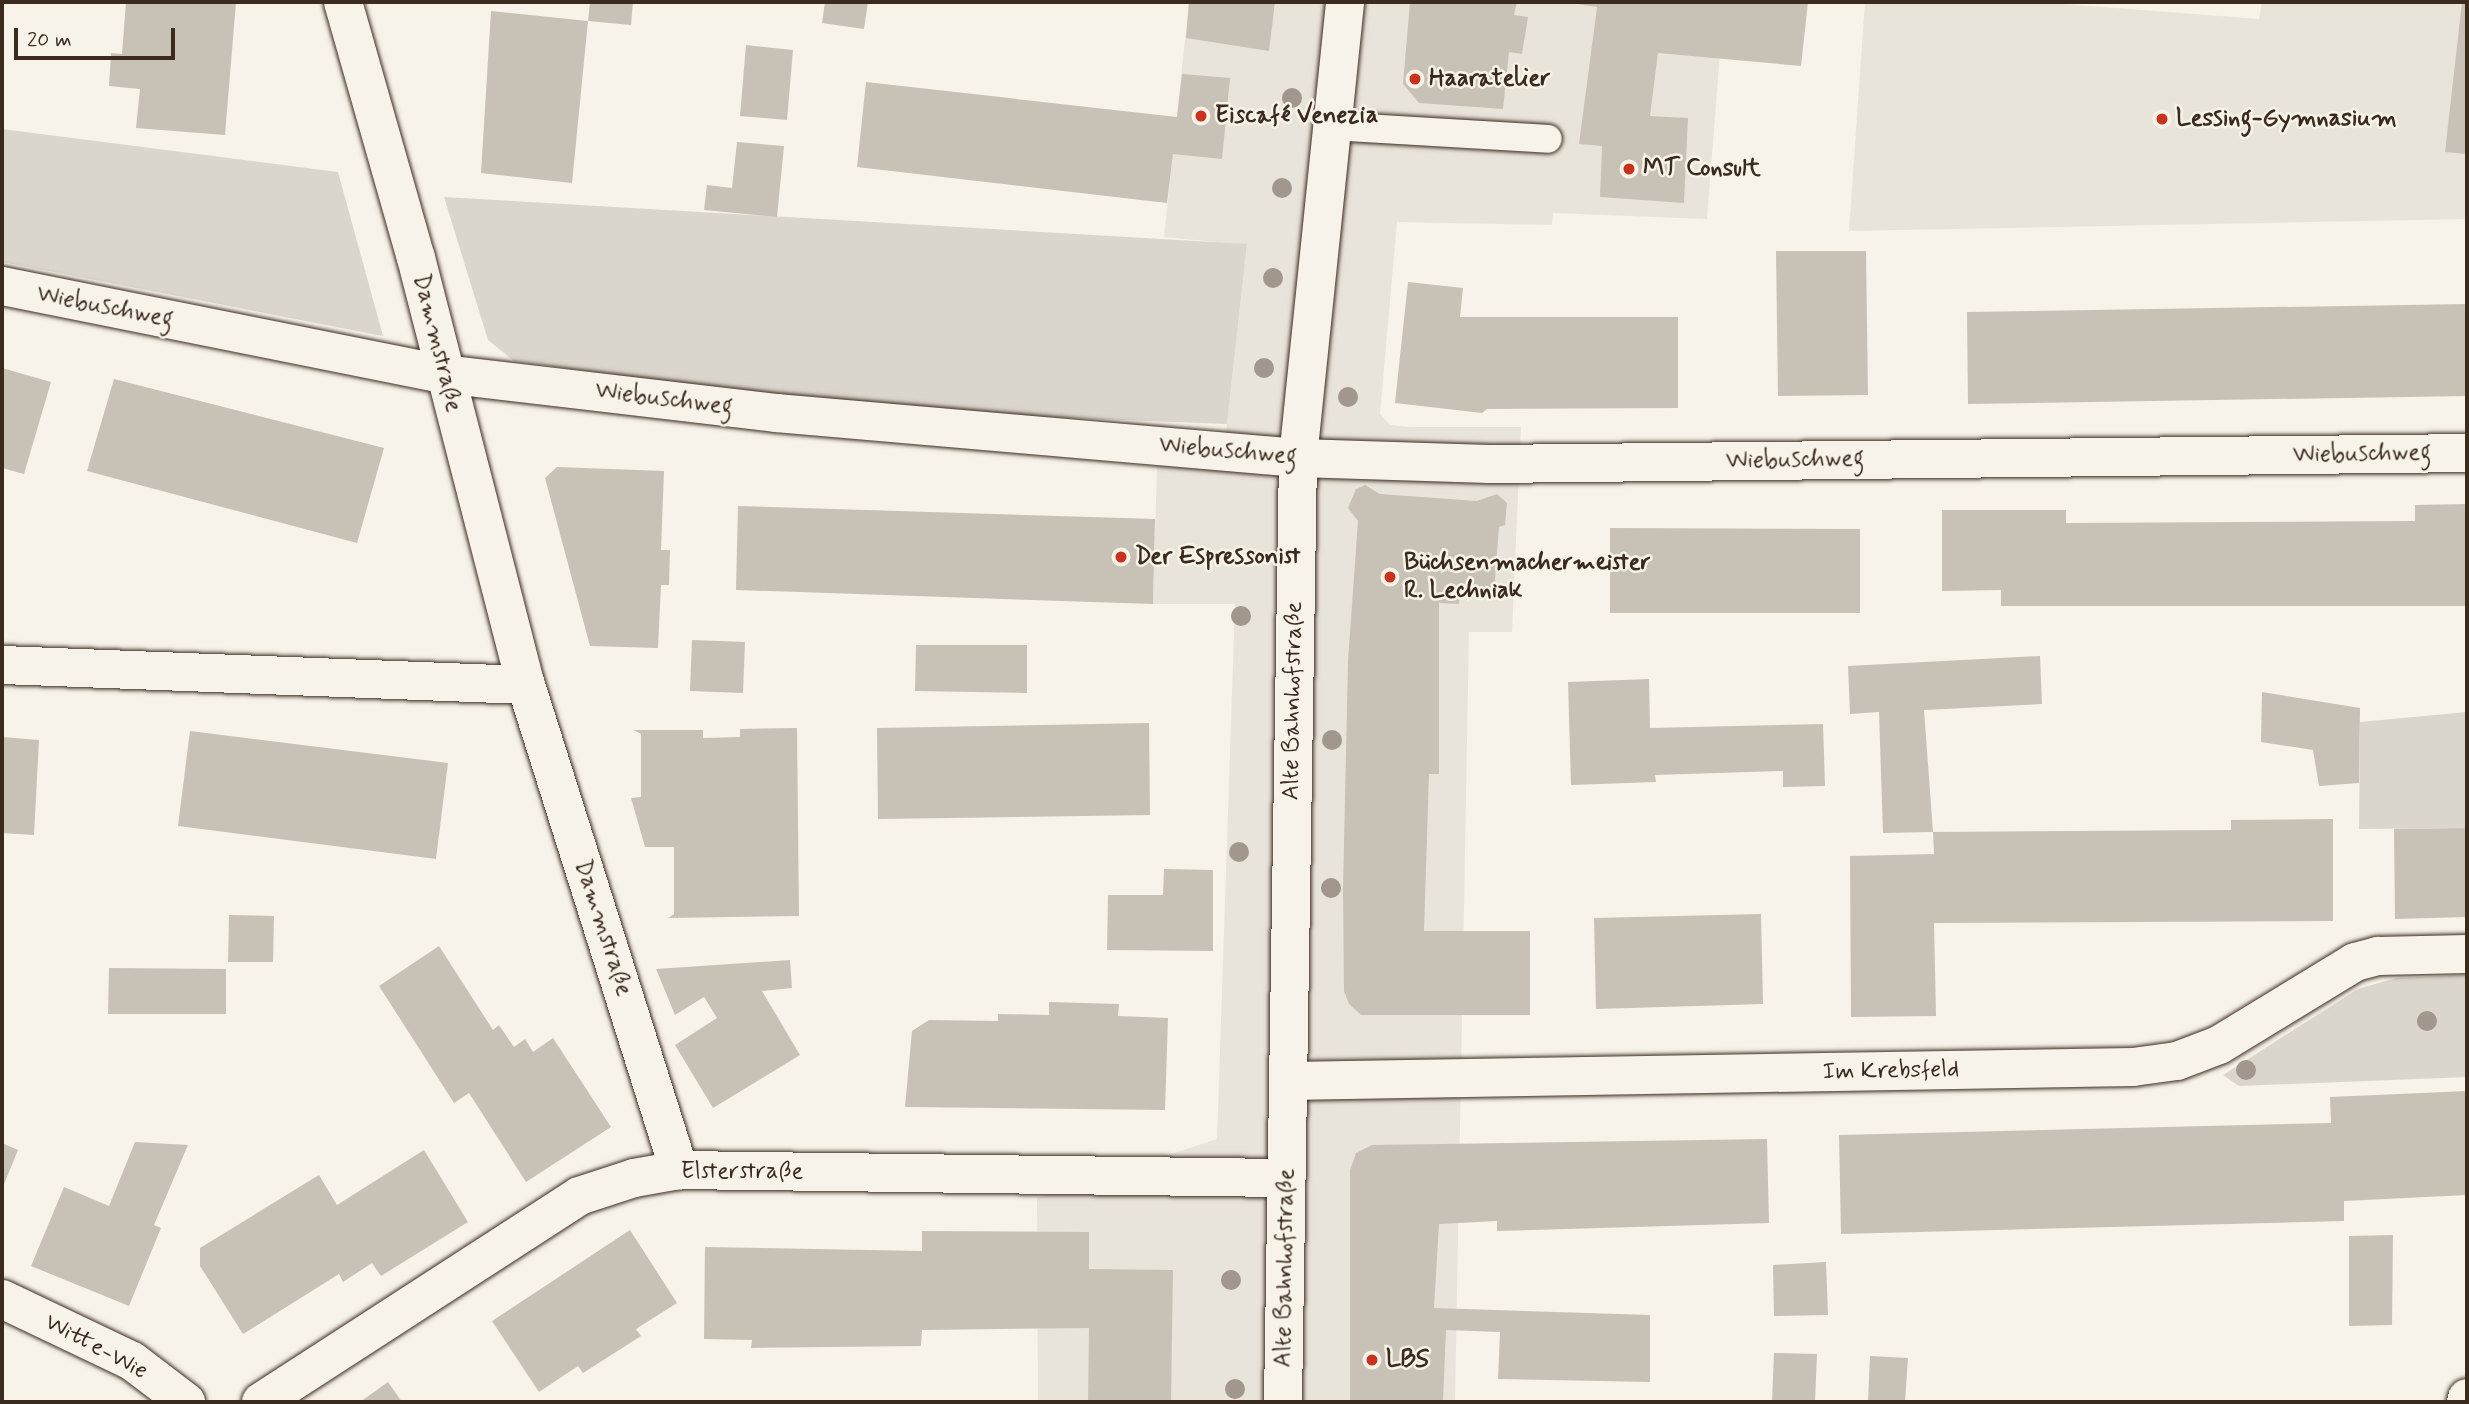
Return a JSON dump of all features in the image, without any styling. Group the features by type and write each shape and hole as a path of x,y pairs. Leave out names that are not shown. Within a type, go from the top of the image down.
{"street":[{"name":"Dammstraße","path":"343,2 526,685 679,1170"},
{"name":"Alte Bahnhofstraße","path":"1283,1402 1298,458 1345,2"},
{"name":"Wiebuschweg","path":"2,286 444,374 776,412 1298,458 1489,464 2467,453"},
{"path":"2,665 526,685"},
{"name":"Im Krebsfeld","path":"1287,1081 2133,1067 2177,1061 2219,1045 2355,962 2378,956 2467,954"},
{"name":"Elsterstraße","path":"261,1402 579,1196 679,1170 1286,1178"},
{"name":"Witte-Wie","path":"2,1300 132,1361 186,1402"}],"lane":[{"path":"1332,126 1548,139"}],"shaded area":[{"path":"1189,2 1724,2 1707,219 1553,213 1552,225 1397,222 1380,414 1390,425 1409,427 1521,427 1512,632 1469,632 1455,1402 1038,1402 1037,1198 1217,1139 1235,604 1153,604 1157,466 1222,469 1247,245 1164,237"},
{"name":"Lessing-Gymnasium","path":"1865,2 2038,2 2259,19 2262,2 2467,2 2467,219 1849,231"},
{"path":"2,129 338,172 383,336 2,262"},
{"path":"444,197 1247,244 1227,424 994,415 762,395 514,361 488,340"},
{"path":"2467,712 2467,828 2359,829 2360,722"},
{"path":"2467,975 2467,1077 2239,1086 2223,1075 2358,989 2396,978"}],"building":[{"path":"126,2 236,2 225,135 136,128 140,89 109,86 111,53 122,54"},
{"path":"590,2 633,2 631,25 588,21"},
{"path":"825,2 868,2 864,29 822,23"},
{"path":"1189,2 1275,2 1269,51 1186,38"},
{"path":"1410,2 1517,2 1514,15 1528,17 1522,54 1509,52 1503,109 1419,103 1403,84"},
{"path":"1564,2 1808,2 1801,66 1658,53 1650,116 1688,118 1684,203 1600,197 1602,146 1579,144 1597,7"},
{"path":"2462,2 2467,2 2467,154 2445,152"},
{"path":"491,11 588,21 572,183 481,173"},
{"path":"746,45 793,50 787,120 740,116"},
{"path":"1182,74 1230,78 1222,159 1173,154 1167,203 857,167 866,82 1177,117"},
{"path":"737,142 784,146 777,217 704,210 707,185 732,188"},
{"path":"1776,251 1866,251 1868,395 1778,396"},
{"path":"1408,282 1463,288 1460,317 1678,317 1678,408 1487,409 1482,413 1395,403"},
{"path":"2467,304 2467,396 1968,404 1967,312"},
{"path":"2,368 51,382 24,474 2,468"},
{"path":"114,379 384,448 357,543 87,471"},
{"path":"557,467 664,471 661,550 670,550 669,585 661,585 658,648 590,646 545,478"},
{"path":"1365,485 1380,494 1477,501 1497,494 1507,503 1505,525 1499,527 1494,592 1460,590 1459,604 1439,603 1439,774 1429,774 1424,931 1530,931 1530,1015 1361,1015 1349,1004 1344,991 1343,889 1348,661 1358,521 1348,508 1356,489"},
{"path":"2467,504 2467,606 2001,606 2001,590 1942,591 1942,510 2066,510 2066,523 2415,521 2415,505"},
{"path":"738,506 1155,519 1153,604 736,590"},
{"path":"1610,528 1860,529 1860,613 1610,613"},
{"path":"692,640 745,642 743,693 690,691"},
{"path":"916,645 1027,645 1027,693 915,691"},
{"path":"2040,656 2042,704 1924,710 1933,832 1883,833 1879,712 1850,714 1848,666"},
{"path":"1649,679 1650,728 1823,724 1825,786 1783,787 1783,771 1655,775 1656,782 1571,785 1568,682"},
{"path":"2262,692 2360,708 2359,783 2319,786 2313,750 2261,742"},
{"path":"1149,723 1150,815 878,819 877,728"},
{"path":"797,728 799,916 668,918 674,914 674,847 645,847 631,798 641,797 641,734 633,730 703,730 703,738 740,737 740,729"},
{"path":"190,731 448,763 436,859 178,826"},
{"path":"2,737 39,740 34,835 2,833"},
{"path":"2333,819 2333,921 1934,923 1936,1016 1851,1017 1850,856 1934,854 1933,832 2231,830 2231,820"},
{"path":"2467,828 2467,917 2395,919 2394,829"},
{"path":"1164,869 1213,870 1213,951 1107,950 1108,895 1163,895"},
{"path":"1761,914 1763,1004 1596,1009 1594,918"},
{"path":"229,915 274,916 273,962 228,962"},
{"path":"439,946 493,1030 499,1025 514,1047 525,1039 533,1052 553,1038 611,1127 526,1182 469,1093 454,1103 379,986"},
{"path":"790,960 792,988 762,991 800,1055 713,1108 675,1045 717,1018 704,997 675,1015 656,969"},
{"path":"109,968 226,969 226,1014 108,1014"},
{"path":"1049,1002 1119,1004 1118,1016 1168,1018 1165,1110 905,1107 912,1031 929,1020 998,1021 998,1014 1049,1015"},
{"path":"2467,1091 2467,1195 2344,1201 2344,1221 1841,1234 1839,1135 2331,1123 2330,1097"},
{"path":"1767,1139 1769,1223 1497,1231 1497,1221 1439,1224 1434,1308 1650,1315 1650,1382 1498,1379 1500,1332 1446,1330 1443,1402 1350,1402 1350,1170 1356,1153 1372,1145"},
{"path":"135,1142 188,1145 154,1225 161,1228 129,1306 31,1266 64,1187 109,1206"},
{"path":"2,1143 18,1150 2,1189"},
{"path":"424,1150 468,1222 381,1276 372,1263 343,1282 339,1274 243,1334 200,1266 200,1248 319,1175 337,1205"},
{"path":"630,1230 677,1303 636,1329 641,1336 583,1373 578,1366 539,1392 492,1321"},
{"path":"922,1231 1089,1232 1089,1269 1173,1270 1171,1402 1088,1402 1089,1328 922,1330 921,1346 751,1348 752,1340 704,1339 705,1247 922,1251"},
{"path":"2393,1235 2392,1325 2349,1326 2349,1236"},
{"path":"1826,1262 1828,1315 1774,1316 1773,1265"},
{"path":"1774,1353 1817,1354 1815,1402 1772,1402"},
{"path":"1870,1356 1908,1358 1905,1402 1868,1402"},
{"path":"388,1382 402,1402 360,1402"}],"place":[{"name":"Haaratelier","path":"1415,79"},
{"name":"Eiscafé Venezia","path":"1201,116"},
{"name":"Lessing-Gymnasium","path":"2162,119"},
{"name":"MT Consult","path":"1629,169"},
{"name":"Der Espressonist","path":"1121,557"},
{"name":"Büchsenmachermeister R. Lechniak","path":"1390,577"},
{"name":"LBS","path":"1372,1360"}]}
